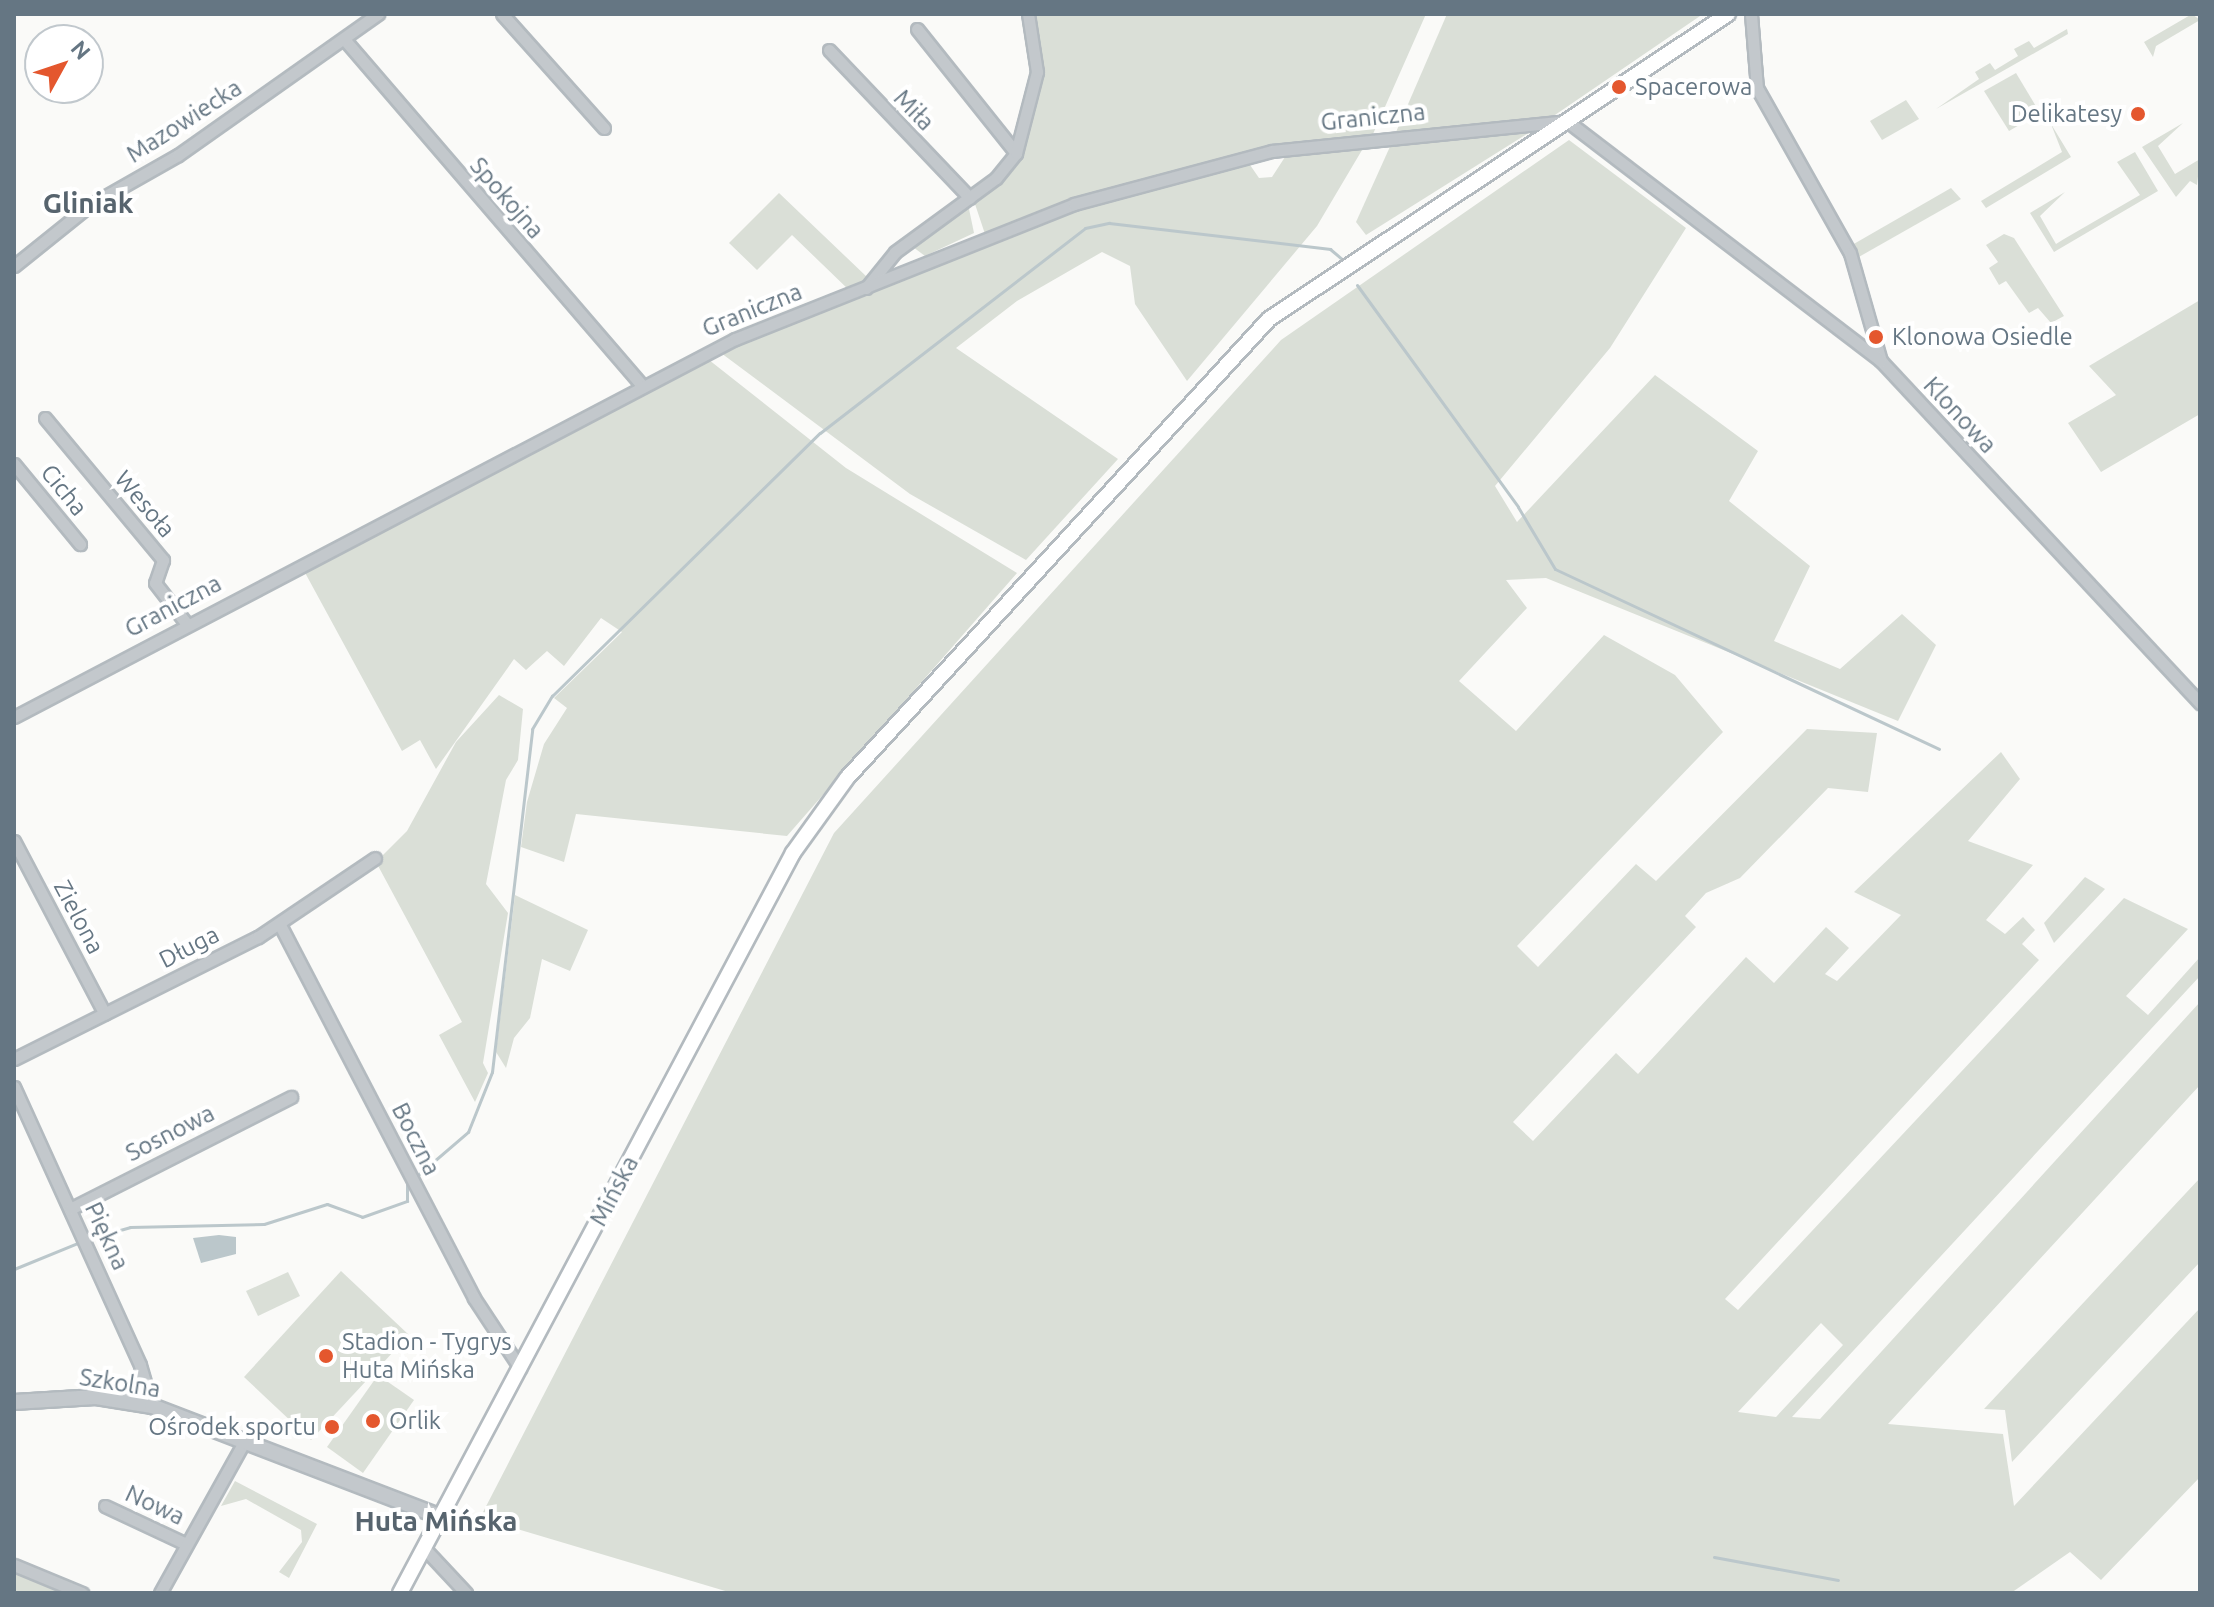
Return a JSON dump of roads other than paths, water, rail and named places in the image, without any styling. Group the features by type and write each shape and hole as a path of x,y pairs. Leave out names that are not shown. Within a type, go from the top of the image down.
{"main road":[{"name":"Mińska","path":"400,1593 793,853 835,793 1256,331 1728,14"}],"street":[{"name":"Mazowiecka","path":"14,266 90,205 178,155 378,14"},
{"path":"502,14 604,128"},
{"path":"866,288 916,234 970,198 1016,153 1037,72 1028,14"},
{"name":"Klonowa","path":"1751,14 1759,94 1850,253 1881,361 2200,703"},
{"path":"917,29 1016,153"},
{"name":"Spokojna","path":"344,39 640,383"},
{"name":"Miła","path":"829,50 970,198"},
{"path":"1567,121 1881,361"},
{"name":"Graniczna","path":"14,717 186,623 477,478 640,383 1074,204 1260,154 1567,121"},
{"name":"Wesoła","path":"45,418 163,560 155,583 186,623"},
{"name":"Cicha","path":"14,464 80,544"},
{"name":"Zielona","path":"14,841 105,1014"},
{"name":"Długa","path":"14,1059 280,925 375,858"},
{"name":"Boczna","path":"280,925 474,1298 520,1368"},
{"name":"Piękna","path":"14,1087 70,1209 152,1406"},
{"name":"Sosnowa","path":"70,1209 291,1097"},
{"name":"Szkolna","path":"14,1402 96,1397 152,1406 441,1517"},
{"name":"Nowa","path":"160,1593 244,1442"},
{"name":"Nowa","path":"105,1506 186,1544"},
{"path":"424,1548 466,1593"},
{"path":"14,1565 82,1593"}],"waterway":[{"path":"419,1174 468,1132 492,1072 532,729 552,696 820,433 1085,228 1109,223 1330,249 1342,259"},
{"path":"1357,285 1518,507 1555,569 1939,749"},
{"path":"92,1238 130,1227 264,1224 327,1204 362,1217 407,1201 407,1180"},
{"path":"14,1269 80,1242"},
{"path":"1714,1557 1838,1580"}],"place":[{"name":"Spacerowa","path":"1619,87"},
{"name":"Delikatesy","path":"2138,114"},
{"name":"Klonowa Osiedle","path":"1876,337"},
{"name":"Stadion - Tygrys Huta Mińska","path":"326,1356"},
{"name":"Orlik","path":"373,1421"},
{"name":"Ośrodek sportu","path":"332,1427"}],"district":[{"name":"Gliniak","path":"88,203"},
{"name":"Huta Mińska","path":"436,1521"}]}
